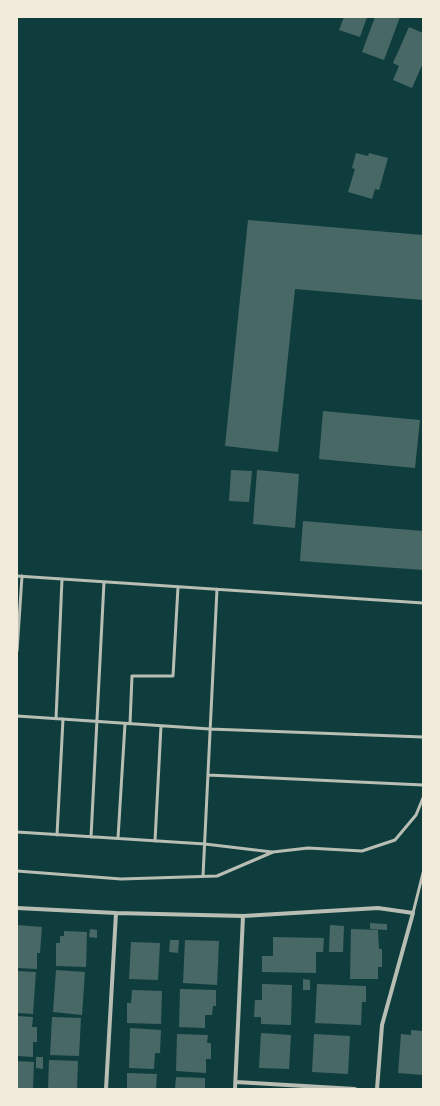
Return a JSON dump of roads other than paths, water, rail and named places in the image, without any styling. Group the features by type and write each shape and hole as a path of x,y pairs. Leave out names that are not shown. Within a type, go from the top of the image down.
{"street":[{"path":"17,908 116,913 244,916 378,908 413,912 382,1025 377,1089"},
{"path":"106,1089 116,913"},
{"path":"235,1089 244,916"},
{"path":"236,1082 355,1089"}],"lane":[{"path":"17,576 423,603"},
{"path":"17,651 22,576"},
{"path":"56,719 62,579"},
{"path":"91,837 104,582"},
{"path":"130,724 132,676 173,676 178,586"},
{"path":"203,876 217,589"},
{"path":"17,716 210,729 423,737"},
{"path":"57,835 63,720"},
{"path":"118,838 125,724"},
{"path":"155,841 161,726"},
{"path":"208,775 423,785"},
{"path":"17,832 205,844 273,852 308,848 362,851 395,840 416,814 423,798"},
{"path":"17,871 121,879 217,876 273,852"},
{"path":"413,912 423,873"}]}
